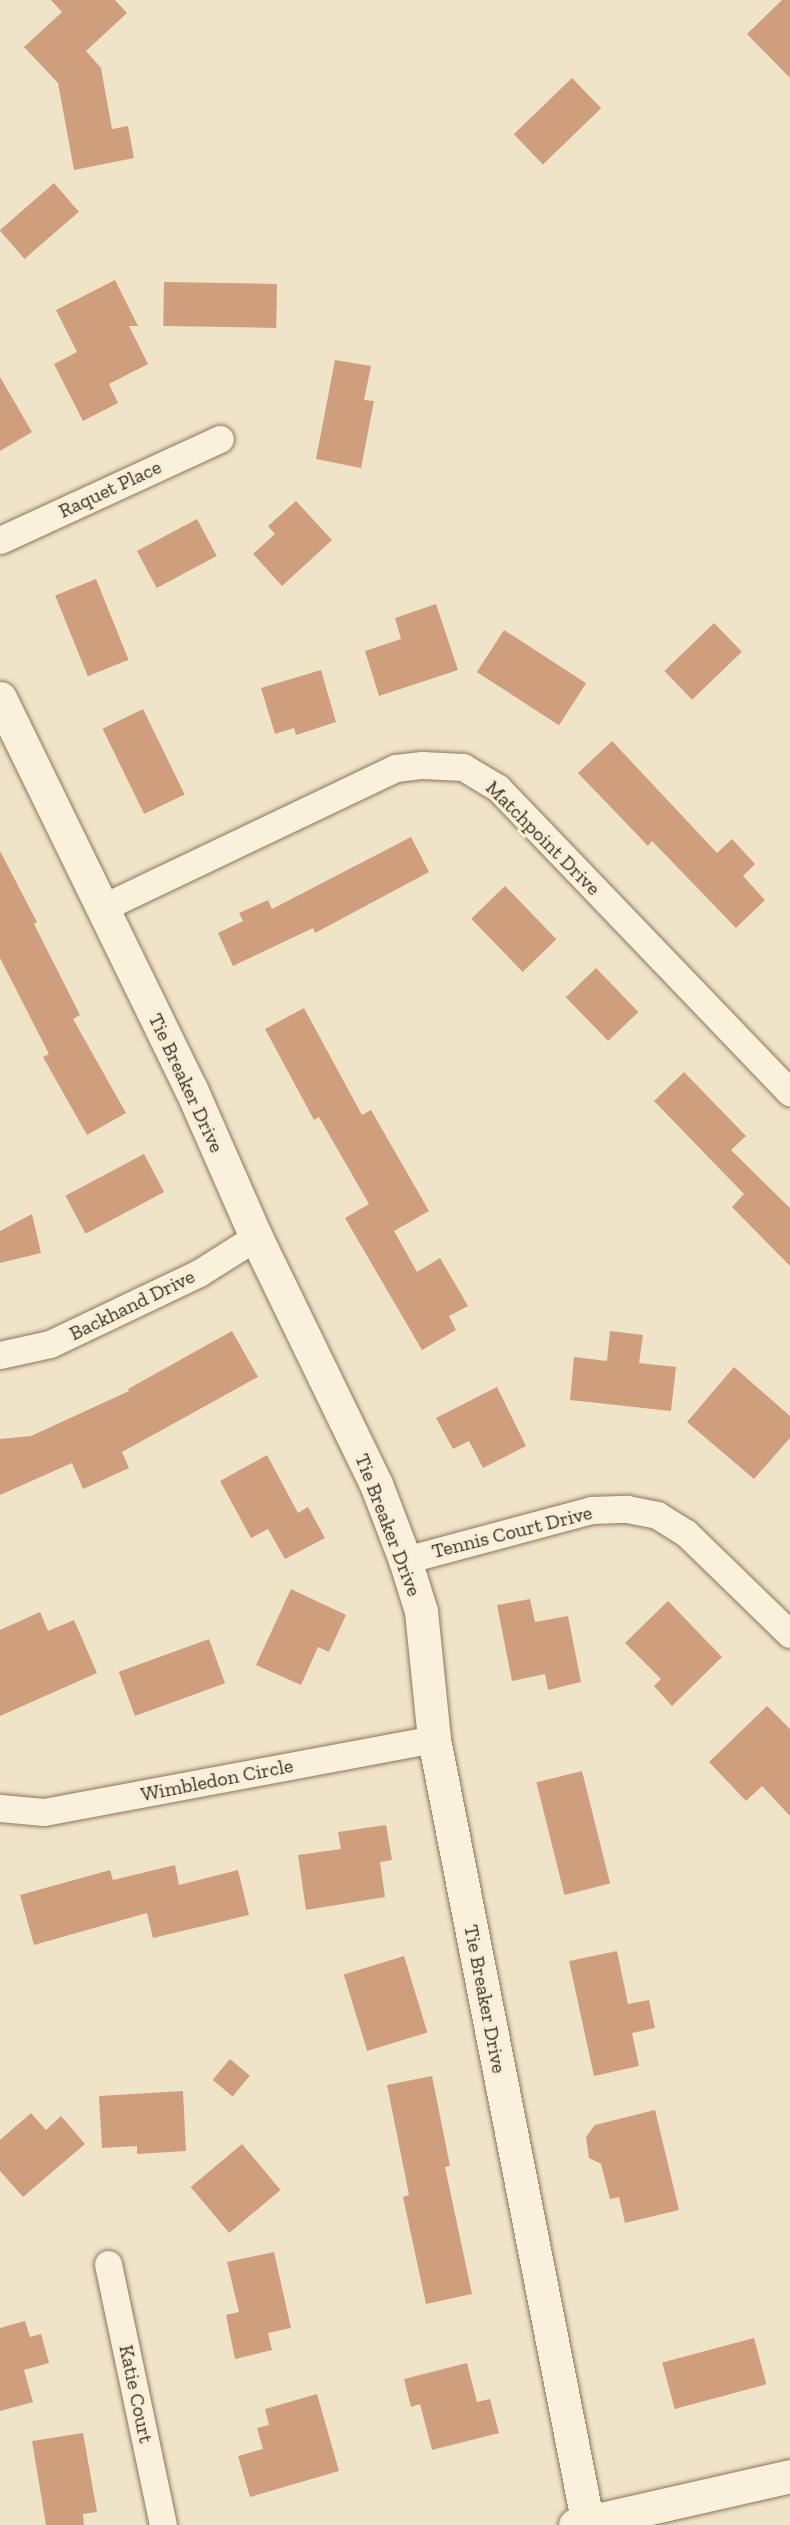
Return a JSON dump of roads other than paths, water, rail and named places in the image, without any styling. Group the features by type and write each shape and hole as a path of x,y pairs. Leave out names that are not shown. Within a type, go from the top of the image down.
{"street":[{"name":"Raquet Place","path":"0,540 220,439"},
{"name":"Tie Breaker Drive","path":"0,698 191,1089 256,1237 376,1484 405,1560 421,1611 434,1739 584,2524"},
{"name":"Matchpoint Drive","path":"104,907 396,768 422,765 463,766 498,788 790,1092"},
{"name":"Backhand Drive","path":"0,1355 50,1344 199,1273 256,1237"},
{"name":"Tennis Court Drive","path":"405,1560 591,1510 627,1509 657,1515 686,1533 790,1634"},
{"name":"Wimbledon Circle","path":"0,1808 44,1812 434,1739"},
{"name":"Katie Court","path":"108,2264 163,2525"},
{"path":"584,2524 790,2476"}]}
